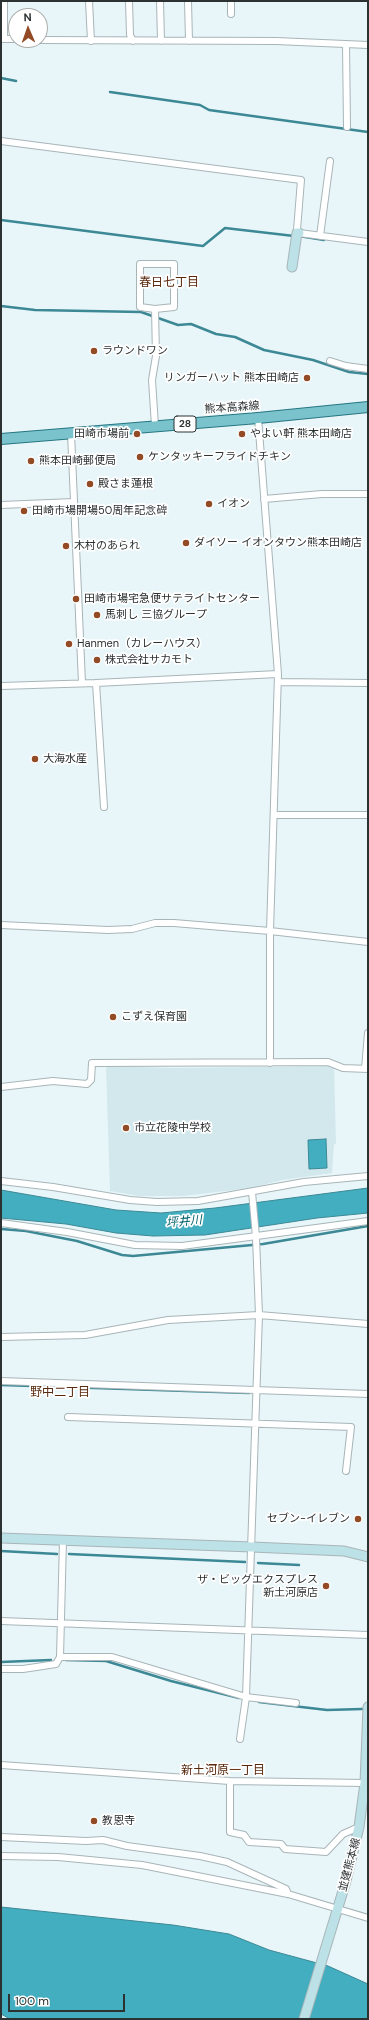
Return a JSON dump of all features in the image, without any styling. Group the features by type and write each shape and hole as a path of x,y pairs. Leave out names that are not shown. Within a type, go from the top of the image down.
{"main road":[{"name":"熊本高森線","path":"1,439 258,418 368,407"}],"street":[{"path":"2,39 4,1"},
{"path":"90,1 91,41"},
{"path":"129,1 130,35 133,42"},
{"path":"160,1 161,41"},
{"path":"188,1 189,41"},
{"path":"231,1 231,14"},
{"path":"48,40 133,42 276,41 368,45"},
{"path":"346,44 347,127"},
{"path":"1,141 301,180 297,230 299,233"},
{"path":"320,236 330,161"},
{"path":"292,267 297,233 299,233"},
{"path":"299,233 368,242"},
{"path":"140,264 174,264 174,307 155,309 142,309 140,307 140,264"},
{"path":"155,309 156,356 152,380 156,426"},
{"path":"330,361 346,366 368,369"},
{"path":"258,418 278,674 270,931 270,1063"},
{"path":"71,433 82,683"},
{"path":"264,499 322,494 368,494"},
{"path":"1,505 74,502"},
{"path":"1,686 278,674"},
{"path":"278,682 368,683"},
{"path":"96,683 104,807"},
{"path":"274,815 368,815"},
{"path":"1,925 108,930 132,929 155,923 174,923 270,931 368,942"},
{"path":"1,1087 53,1081 88,1084 91,1080 92,1064 328,1062 342,1068 366,1069 368,1033"},
{"path":"1,1181 53,1187 130,1200 157,1202 198,1201 252,1195 304,1182 368,1176"},
{"path":"240,1739 246,1697 259,1315 256,1234 252,1195"},
{"path":"1,1223 59,1231 135,1245 182,1246 256,1234 368,1221"},
{"path":"1,1337 85,1334 168,1320 259,1315 368,1324"},
{"path":"1,1380 368,1394"},
{"path":"68,1418 351,1427 346,1471"},
{"path":"1,1538 344,1551 368,1557"},
{"path":"1,1669 23,1669 56,1664 60,1657 63,1540"},
{"path":"1,1621 368,1634"},
{"path":"60,1657 112,1656 246,1697 296,1703"},
{"name":"並建熊本線","path":"304,2019 338,1909 359,1827 366,1783 368,1707"},
{"path":"1,1765 230,1781 366,1783"},
{"path":"230,1781 230,1832 244,1835 249,1842 281,1844 285,1849 326,1852 343,1834 359,1827"},
{"path":"1,1837 86,1841 103,1840 127,1846 200,1856 233,1865 286,1889 288,1894"},
{"path":"1,1856 58,1857 142,1865 288,1894 368,1918"}],"shaded area":[{"path":"106,1066 173,1068 334,1066 336,1144 334,1144 332,1173 282,1180 251,1188 183,1196 139,1196 110,1191"}],"water":[{"path":"326,1139 327,1168 309,1169 308,1140"},
{"name":"坪井川","path":"368,1188 368,1213 317,1218 205,1235 153,1236 116,1233 66,1224 1,1218 1,1190 116,1210 161,1213 215,1208"},
{"path":"1,1907 173,1925 229,1934 269,1950 328,1966 368,1984 368,2019 10,2019 1,2014"}],"waterway":[{"path":"1,78 16,81"},
{"path":"110,92 200,105 209,110 368,132"},
{"path":"1,220 203,246 225,228 294,236"},
{"path":"299,236 324,240"},
{"path":"1,306 35,310 141,312 178,325 191,324 216,334 235,337 264,350 313,360 349,372 368,374"},
{"path":"1,1229 26,1231 77,1241 122,1255 133,1256 263,1244 368,1226"},
{"path":"1,1385 249,1393"},
{"path":"1,1551 57,1554"},
{"path":"69,1554 245,1562"},
{"path":"258,1563 299,1565"},
{"path":"1,1662 51,1660"},
{"path":"66,1660 106,1661 171,1681 239,1698"},
{"path":"259,1702 327,1710 362,1709"}],"place":[{"name":"ラウンドワン","path":"94,351"},
{"name":"リンガーハット 熊本田崎店","path":"307,378"},
{"name":"田崎市場前","path":"137,434"},
{"name":"やよい軒 熊本田崎店","path":"242,434"},
{"name":"ケンタッキーフライドチキン","path":"140,457"},
{"name":"熊本田崎郵便局","path":"31,461"},
{"name":"殿さま蓮根","path":"90,484"},
{"name":"イオン","path":"209,504"},
{"name":"田崎市場開場50周年記念碑","path":"24,511"},
{"name":"ダイソー イオンタウン熊本田崎店","path":"186,543"},
{"name":"木村のあられ","path":"66,546"},
{"name":"田崎市場宅急便サテライトセンター","path":"76,599"},
{"name":"馬刺し 三協グループ","path":"97,615"},
{"name":"Hanmen（カレーハウス）","path":"69,644"},
{"name":"株式会社サカモト","path":"97,660"},
{"name":"大海水産","path":"35,759"},
{"name":"こずえ保育園","path":"113,1017"},
{"name":"市立花陵中学校","path":"126,1128"},
{"name":"セブン-イレブン","path":"358,1519"},
{"name":"ザ・ビッグエクスプレス 新土河原店","path":"326,1586"},
{"name":"教恩寺","path":"94,1821"}],"district":[{"name":"春日七丁目","path":"169,283"},
{"name":"野中二丁目","path":"60,1393"},
{"name":"新土河原一丁目","path":"223,1771"}]}
